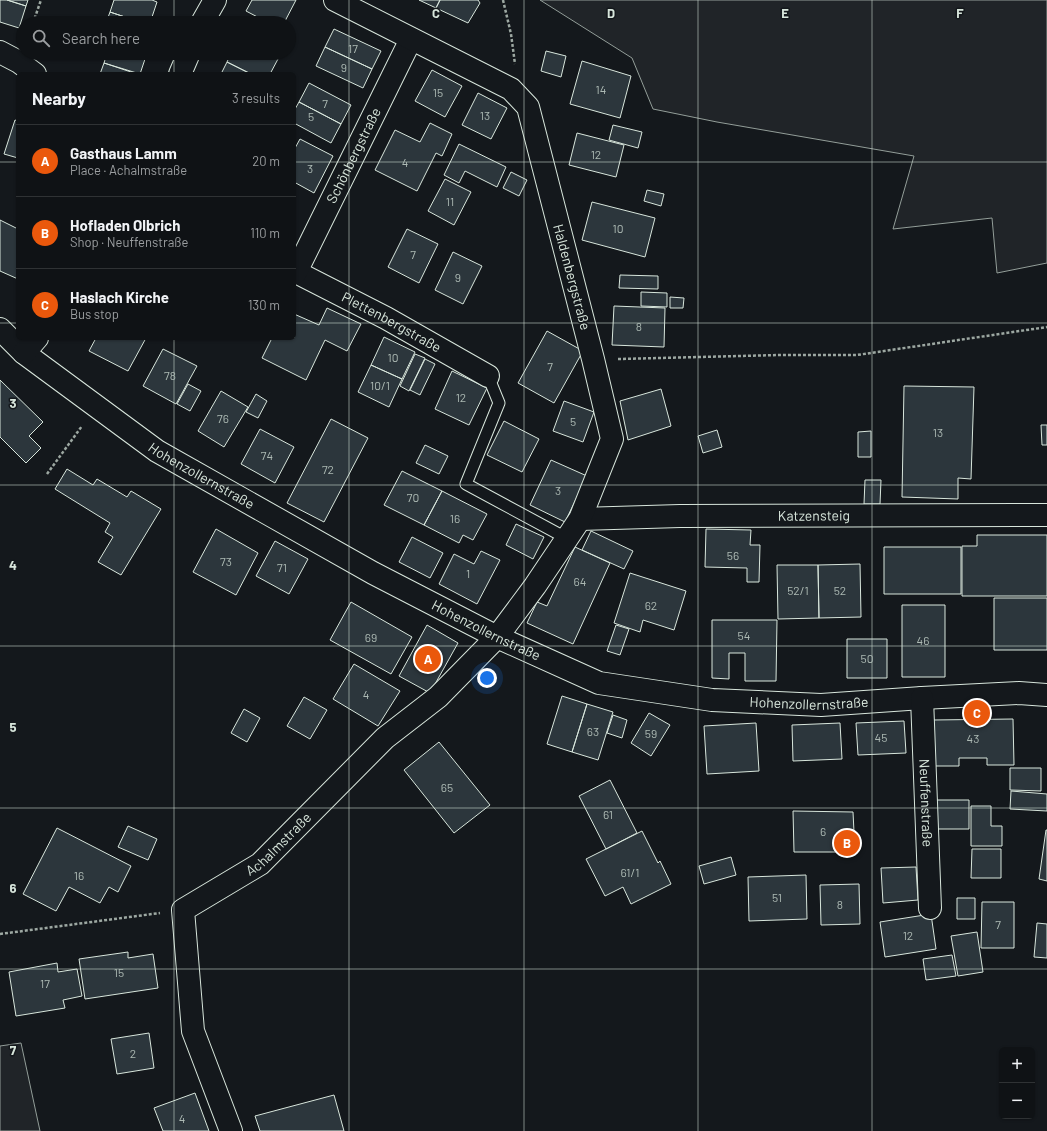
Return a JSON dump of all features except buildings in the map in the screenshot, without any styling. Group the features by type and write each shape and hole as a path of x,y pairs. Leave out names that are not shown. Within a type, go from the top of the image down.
{"street":[{"path":"206,16 215,0"},
{"name":"Haldenbergstraße","path":"335,0 511,89 528,107 593,359 612,439 580,519 568,540 497,638"},
{"name":"Schönbergstraße","path":"296,270 411,39"},
{"path":"0,52 19,62 32,72"},
{"path":"181,72 186,60"},
{"name":"Plettenbergstraße","path":"296,273 386,318 488,376"},
{"name":"Hohenzollernstraße","path":"0,329 16,338"},
{"name":"Hohenzollernstraße","path":"19,340 30,346 96,406 164,454 373,573 497,638 599,683 712,700 821,705 1019,693 1047,695"},
{"name":"Katzensteig","path":"580,519 680,516 1047,515"},
{"name":"Achalmstraße","path":"183,910 260,864 385,738 438,697 497,638"},
{"name":"Neuffenstraße","path":"922,698 930,908"},
{"path":"183,910 193,1031 231,1131"}],"lane":[{"path":"488,376 499,403 466,484 568,540"}],"path":[{"path":"35,16 41,0"},
{"path":"503,0 511,34"},
{"path":"593,359 857,355 1047,327"},
{"path":"47,474 96,406"},
{"path":"0,934 183,910"}],"shaded area":[{"path":"540,0 1047,0 1047,263 997,273 992,218 893,229 914,156 717,122 653,109 632,58"},
{"path":"21,1043 40,1131 0,1131 0,1046"}],"place":[{"name":"Gasthaus Lamm","path":"428,659"},
{"name":"Haslach Kirche","path":"977,713"},
{"name":"Hofladen Olbrich","path":"847,843"}]}
